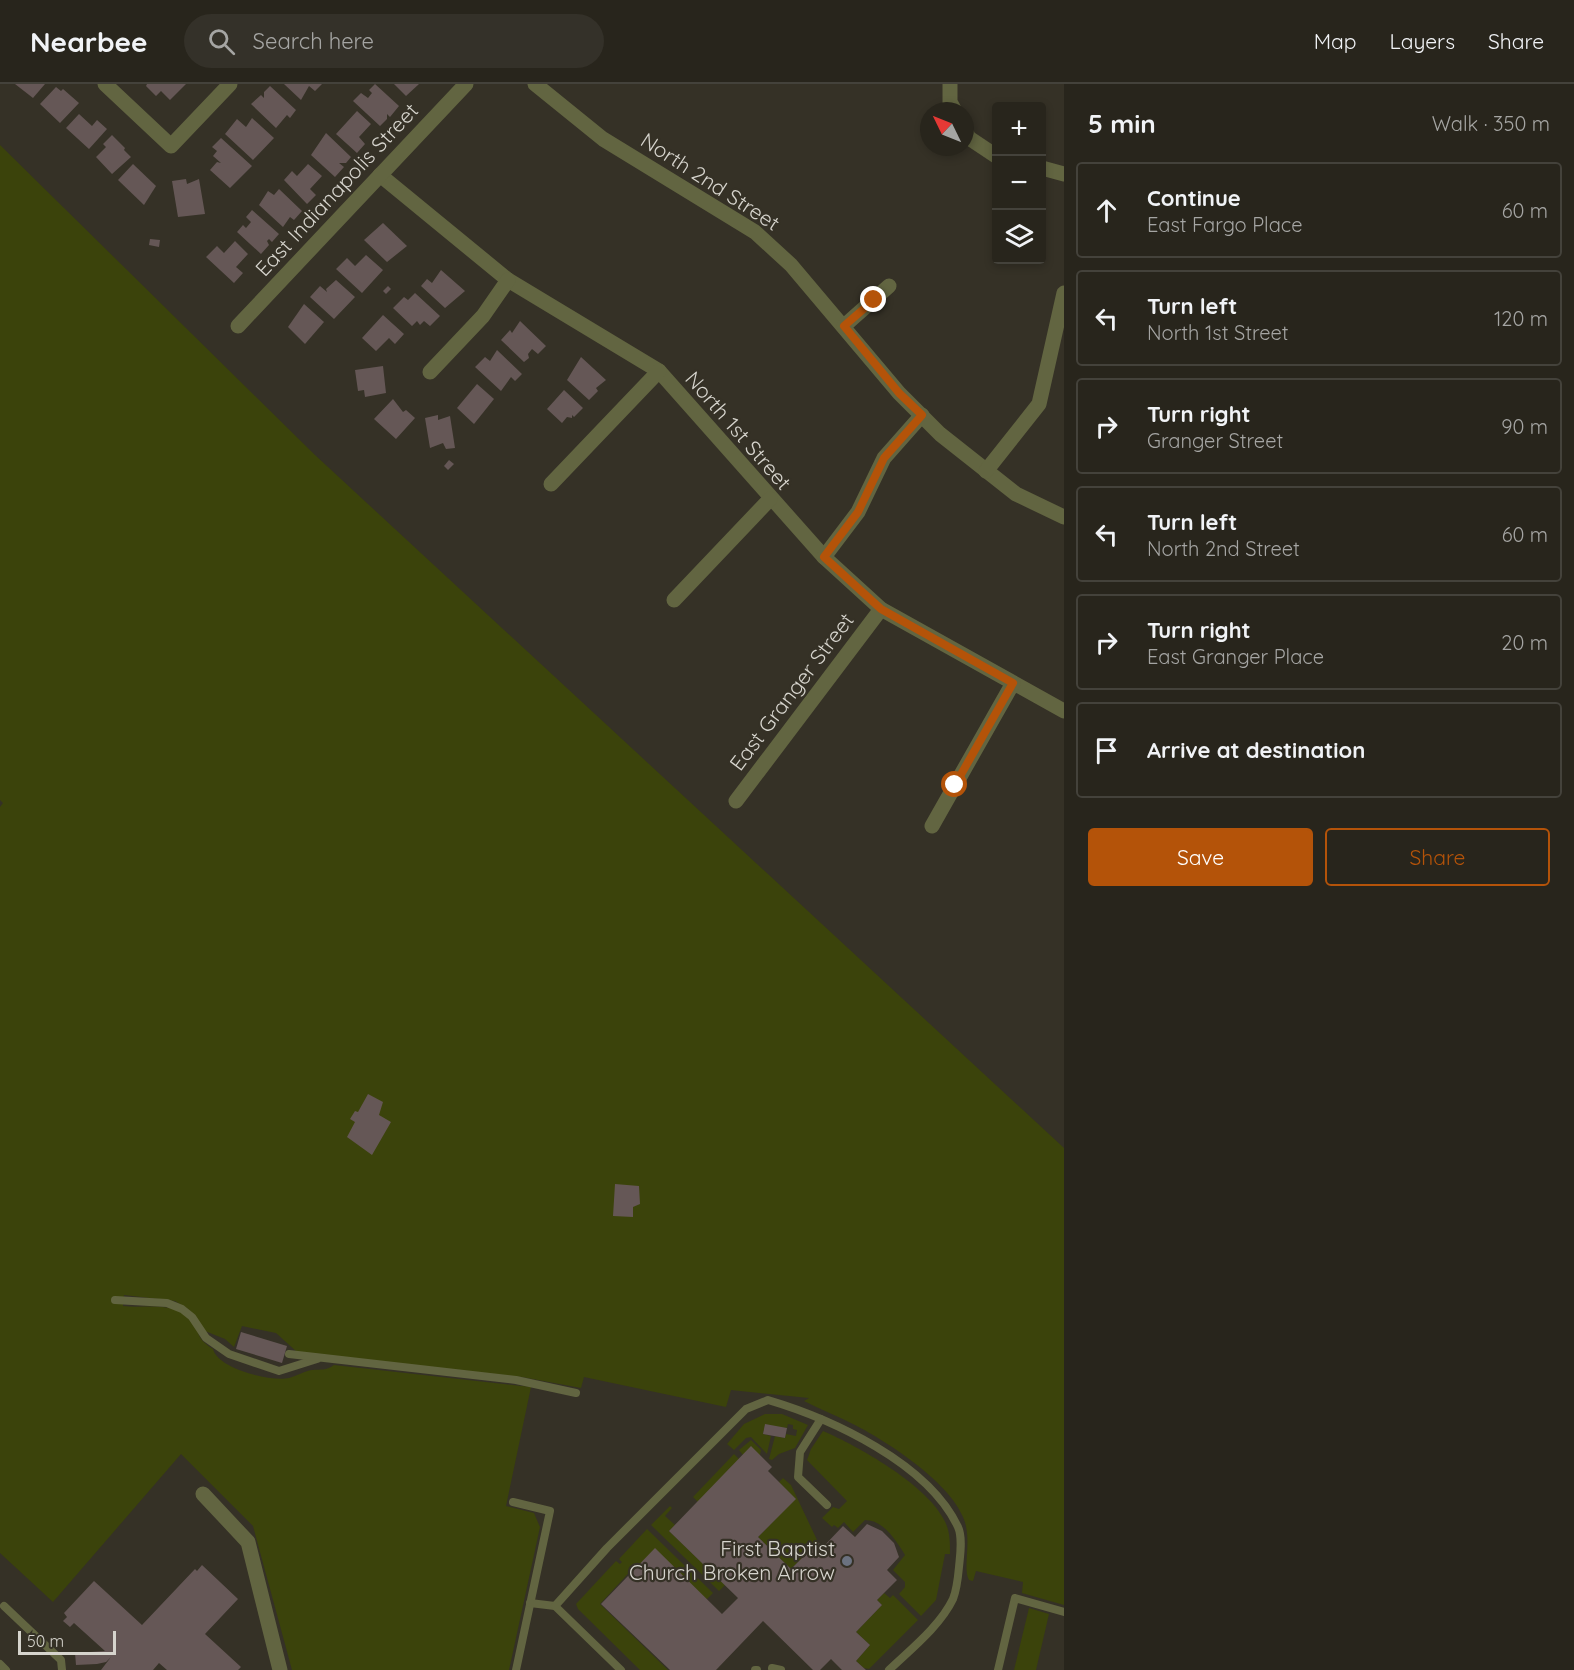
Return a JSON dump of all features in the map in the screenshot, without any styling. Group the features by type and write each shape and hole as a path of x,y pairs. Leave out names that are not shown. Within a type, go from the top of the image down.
{"street":[{"path":"105,84 171,146 230,84"},
{"name":"East Indianapolis Street","path":"238,326 466,84"},
{"name":"North 2nd Street","path":"535,84 603,139 755,231 791,265 899,393 940,434 1016,494 1064,517"},
{"path":"950,84 950,102"},
{"path":"974,141 992,153"},
{"path":"1046,169 1064,174"},
{"name":"North 1st Street","path":"380,175 508,280 659,371 770,499 824,557 881,609 1064,711"},
{"path":"430,372 483,316 508,280"},
{"path":"844,326 889,286"},
{"path":"986,471 1039,404 1064,293"},
{"path":"551,484 659,371"},
{"path":"824,557 858,512 884,458 922,415"},
{"path":"674,600 770,499"},
{"name":"East Granger Street","path":"736,801 881,609"},
{"path":"932,826 1013,683"},
{"path":"203,1494 248,1542 280,1670"}],"lane":[{"path":"115,1300 167,1303 175,1306 192,1317 206,1338 229,1354 279,1371 292,1369 320,1358"},
{"path":"289,1354 516,1380 576,1394"},
{"path":"555,1606 607,1548 746,1409 768,1400 821,1419 881,1451 934,1492 959,1528 961,1554 953,1598 942,1616 889,1670"},
{"path":"821,1419 800,1452 798,1477 828,1505"},
{"path":"513,1502 550,1511 516,1670"},
{"path":"998,1670 1015,1598 1064,1612"},
{"path":"530,1603 555,1606 621,1670"},
{"path":"0,1618 4,1614 2,1606"},
{"path":"2,1606 61,1660 62,1670"},
{"path":"0,1664 6,1670"}],"green space":[{"path":"0,145 315,455 1064,1148 1064,1605 1022,1593 1023,1582 976,1571 973,1581 969,1580 966,1526 956,1504 945,1490 900,1452 855,1425 804,1401 809,1398 731,1390 726,1407 584,1377 581,1388 522,1377 297,1352 276,1333 242,1326 234,1347 225,1339 205,1331 188,1309 175,1301 124,1295 123,1306 167,1308 184,1314 194,1324 203,1341 224,1363 258,1376 289,1378 334,1365 531,1387 506,1506 534,1513 540,1527 509,1670 292,1670 253,1526 181,1454 53,1602 0,1553 0,807 3,803 0,800"},
{"path":"765,1414 782,1414 808,1425 795,1448 779,1454 772,1460 769,1459 775,1436 785,1438 786,1434 796,1436 797,1430 793,1429 793,1425 788,1424 787,1428 765,1425 763,1434 771,1436 767,1454 751,1437 746,1438 734,1450 727,1444 744,1424"},
{"path":"823,1431 872,1456 906,1479 934,1505 945,1522 949,1535 950,1554 945,1554 936,1600 921,1616 899,1594 905,1587 905,1582 893,1570 905,1555 883,1527 878,1523 865,1520 853,1532 844,1522 838,1528 834,1525 832,1527 822,1518 833,1507 839,1509 847,1501 807,1460 811,1449"},
{"path":"751,1440 761,1450 760,1455 743,1455 739,1450"},
{"path":"734,1454 739,1459 698,1502 693,1497"},
{"path":"783,1478 791,1485 818,1542 791,1569 758,1537 795,1499 779,1482"},
{"path":"670,1506 672,1508 665,1516 675,1525 669,1531 725,1585 719,1591 651,1525"},
{"path":"647,1529 713,1593 707,1599 637,1564 600,1604 668,1670 640,1670 578,1609 576,1604 616,1561 620,1564 622,1562 619,1559"},
{"path":"884,1593 890,1598 893,1595 918,1620 869,1669 864,1668 856,1661 870,1645 856,1632 882,1605 877,1600"},
{"path":"1029,1608 1049,1614 1036,1670 1014,1670"}],"building":[{"path":"15,84 45,84 33,98"},
{"path":"147,84 186,84 170,100 161,91 156,96 146,86"},
{"path":"284,84 322,84 315,91 309,86 301,100"},
{"path":"375,84 399,106 390,117 387,114 387,119 380,126 353,101 361,93 368,98 372,93 369,90"},
{"path":"394,84 419,84 406,96"},
{"path":"270,86 296,110 290,118 287,115 276,128 251,104 261,95 264,98 264,92"},
{"path":"56,87 61,91 63,89 79,103 60,123 40,104"},
{"path":"357,111 371,124 359,137 365,144 357,153 336,134"},
{"path":"79,114 92,126 97,120 107,129 89,149 66,128"},
{"path":"252,118 274,138 253,160 225,134 237,119 246,127"},
{"path":"326,133 351,157 346,163 339,163 344,167 335,177 311,155"},
{"path":"112,135 131,157 112,174 96,157 106,147 103,144"},
{"path":"221,138 252,166 230,188 210,170 217,162 221,163 213,156 217,151 212,147"},
{"path":"133,164 156,186 144,205 118,180"},
{"path":"308,164 322,176 310,189 316,195 307,204 284,180 292,171 297,176"},
{"path":"186,179 187,184 199,179 205,214 178,217 172,181"},
{"path":"279,189 302,211 294,220 290,217 283,227 259,205 268,191 274,195"},
{"path":"252,210 279,234 272,242 269,239 267,241 269,245 261,254 237,232 243,225 246,228 251,222 246,217"},
{"path":"383,223 407,246 387,262 364,240"},
{"path":"150,239 160,240 159,247 149,245"},
{"path":"235,241 248,254 236,267 243,273 234,283 206,257 217,246 224,253"},
{"path":"366,255 383,270 362,293 336,269 347,258 355,266"},
{"path":"441,270 465,291 445,308 421,286 427,279 432,283"},
{"path":"336,280 355,297 334,319 310,297 320,286 327,292 326,289"},
{"path":"388,286 391,289 386,294 383,291"},
{"path":"415,293 440,316 430,326 424,321 420,325 417,321 412,326 393,308 404,297 408,300"},
{"path":"304,304 324,322 305,344 288,327"},
{"path":"383,315 404,334 395,344 389,338 376,351 362,338"},
{"path":"520,321 546,346 538,354 532,349 528,354 529,358 524,362 501,340 510,330 512,333"},
{"path":"497,350 522,374 515,381 511,377 501,391 475,367 485,357 490,361"},
{"path":"581,357 606,380 596,388 598,391 589,400 567,380"},
{"path":"383,366 386,393 365,397 364,390 358,391 355,370"},
{"path":"477,384 494,399 474,424 457,408"},
{"path":"564,390 583,408 574,417 572,415 572,418 567,417 562,423 547,409"},
{"path":"393,399 403,412 406,410 415,418 396,439 374,419"},
{"path":"438,415 438,420 450,416 455,448 446,449 443,443 430,448 425,418"},
{"path":"449,460 454,464 448,470 444,466"},
{"path":"368,1094 383,1102 379,1115 391,1122 372,1155 347,1137 355,1122 350,1119 355,1111 358,1112"},
{"path":"615,1184 639,1186 640,1204 633,1207 633,1217 613,1216"},
{"path":"241,1332 287,1346 282,1363 236,1349"},
{"path":"765,1424 787,1428 785,1438 763,1434"},
{"name":"First Baptist Church Broken Arrow","path":"751,1446 772,1467 768,1471 796,1499 758,1537 791,1569 818,1542 823,1547 843,1526 855,1537 867,1524 882,1531 894,1543 899,1557 887,1570 897,1580 877,1600 882,1605 856,1632 870,1645 856,1661 866,1670 842,1670 831,1659 820,1670 813,1670 763,1621 716,1670 670,1670 601,1604 655,1548 722,1614 738,1598 669,1531"},
{"path":"202,1565 238,1599 205,1634 241,1667 238,1670 167,1670 159,1663 153,1670 101,1670 111,1657 106,1662 76,1665 75,1653 105,1651 74,1623 70,1627 63,1621 67,1617 64,1613 94,1581 142,1625 195,1569 197,1571"}],"place":[{"name":"First Baptist Church Broken Arrow","path":"847,1561"}],"route":[{"path":"874,300 844,326 899,393 922,415 884,458 858,512 824,557 881,609 1013,683 955,785"}]}
